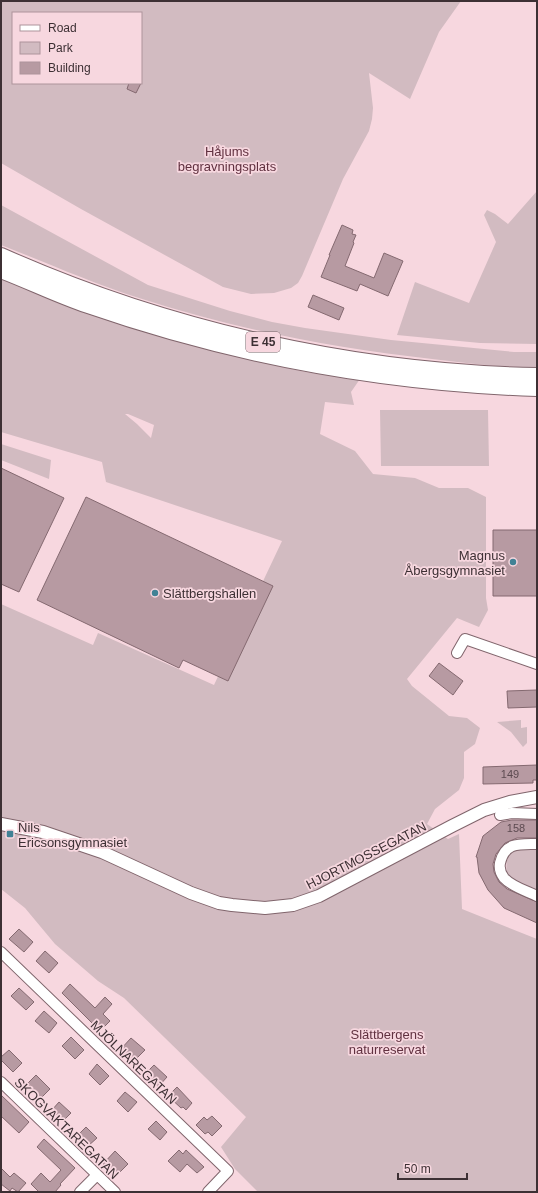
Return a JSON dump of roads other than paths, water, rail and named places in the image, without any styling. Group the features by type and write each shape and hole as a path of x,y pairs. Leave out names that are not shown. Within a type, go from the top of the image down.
{"highway":[{"name":"E 45","path":"1,256 91,293 132,307 246,338 350,359 400,366 462,372 537,376"},
{"name":"E 45","path":"1,270 101,309 190,336 251,352 399,378 462,384 537,388"}],"street":[{"path":"457,653 465,639 537,664"},
{"name":"HJORTMOSSEGATAN","path":"1,824 43,832 102,852 191,893 219,903 265,908 293,905 319,896 484,810 510,802 537,797"},
{"path":"500,815 512,813 537,814"},
{"path":"537,844 517,844 510,847 505,851 501,858 499,867 503,877 510,883 537,896"},
{"name":"MJÖLNAREGATAN","path":"1,952 228,1171 208,1192"},
{"name":"SKOGVAKTAREGATAN","path":"1,1082 115,1192"},
{"path":"80,1192 97,1175"}],"place":[{"name":"Magnus Åbergsgymnasiet","path":"513,562"},
{"name":"Slättbergshallen","path":"155,593"},
{"name":"Nils Ericsonsgymnasiet","path":"10,834"}],"park label":[{"name":"Håjums begravningsplats","path":"227,158"},
{"name":"Slättbergens naturreservat","path":"387,1042"}]}
